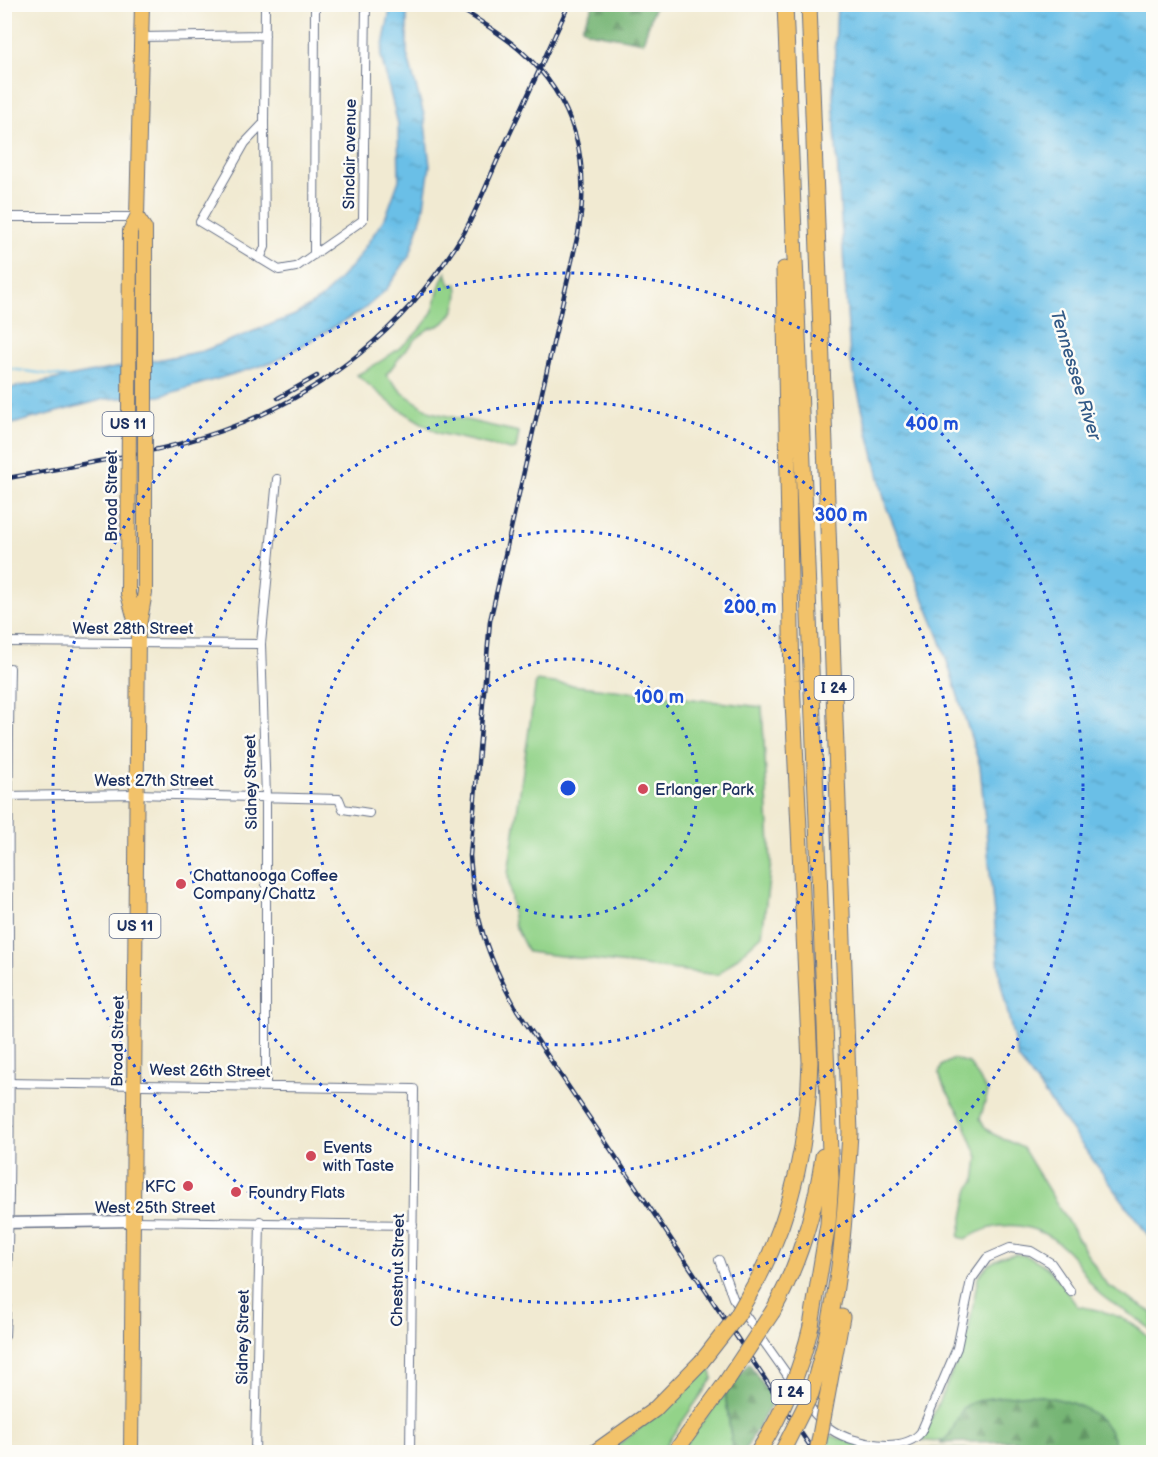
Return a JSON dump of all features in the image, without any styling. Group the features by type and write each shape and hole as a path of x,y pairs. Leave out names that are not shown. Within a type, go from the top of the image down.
{"highway":[{"name":"I 24","path":"758,1452 775,1427 795,1384 811,1326 828,1224 831,1178 784,4"},
{"name":"I 24","path":"782,1452 825,1369 845,1234 850,1133 809,4"},
{"path":"595,1452 654,1410 702,1361 736,1316 759,1276 780,1231 795,1184 804,1142 809,1087 810,1037 792,680 784,266 793,238"},
{"path":"675,1452 724,1385 788,1284 815,1209 828,1117"},
{"path":"817,1452 825,1369"}],"main road":[{"name":"Broad Street","path":"131,1452 138,637 145,592 145,229 137,217 141,4"}],"street":[{"path":"260,259 265,247 265,4"},
{"path":"314,255 315,4"},
{"name":"Sinclair avenue","path":"264,123 245,143 200,222 279,270 296,267 363,220 366,4"},
{"path":"141,37 265,35"},
{"path":"4,217 137,217"},
{"name":"Sidney Street","path":"266,1086 266,797 261,644 277,479"},
{"name":"West 28th Street","path":"4,642 138,637 261,644"},
{"path":"4,1336 7,1223 6,796 10,668"},
{"name":"West 27th Street","path":"6,796 136,794 339,799 343,809 369,813"},
{"name":"West 26th Street","path":"6,1083 414,1089"},
{"name":"Chestnut Street","path":"410,1452 414,1089"},
{"name":"Sidney Street","path":"255,1452 260,1221"},
{"name":"West 25th Street","path":"7,1223 260,1221 413,1225"},
{"path":"719,1260 733,1298 815,1414 832,1430 873,1443 907,1443 915,1440 921,1432 957,1348 971,1280 987,1258 1010,1248 1031,1251 1051,1263 1071,1292"}],"green space":[{"path":"594,4 655,5 643,42 588,32 582,27"},
{"path":"446,272 450,285 457,284 458,296 453,312 445,322 429,329 416,339 386,375 403,393 431,412 519,432 516,449 511,450 438,433 394,406 357,375 409,340 426,322 436,302 441,281"},
{"name":"Erlanger Park","path":"536,681 762,707 771,863 762,935 718,975 528,952 514,924 508,874"},
{"path":"954,1059 969,1063 988,1092 980,1119 984,1126 993,1134 1023,1148 1108,1286 1153,1313 1153,1332 1141,1321 1101,1295 1074,1258 1050,1237 1023,1227 1009,1226 995,1227 966,1239 959,1237 969,1188 975,1182 978,1157 961,1115 943,1085 939,1073 942,1065"},
{"path":"1015,1254 1026,1256 1044,1265 1058,1279 1077,1306 1119,1317 1137,1327 1153,1343 1153,1452 1119,1452 1106,1427 1030,1394 964,1407 954,1429 946,1439 932,1442 922,1440 967,1338 978,1277 988,1265 1001,1257"},
{"path":"708,1363 713,1378 661,1452 609,1452 673,1402"},
{"path":"749,1363 773,1401 744,1452 733,1452 725,1393"},
{"path":"725,1393 733,1452 679,1452"},
{"path":"1030,1394 1072,1403 1091,1412 1107,1427 1119,1452 1053,1452 1044,1446 1014,1441 940,1443 948,1436 963,1409 975,1401"},
{"path":"830,1435 866,1448 991,1449 1037,1452 830,1452 827,1448"}],"water":[{"path":"391,5 413,5 407,14 407,54 424,115 430,166 423,212 410,255 386,290 363,310 274,362 160,396 105,399 5,426 5,389 203,351 295,315 322,298 355,262 386,216 399,180 398,124 381,56"},
{"name":"Tennessee River","path":"837,5 1153,5 1153,1242 1018,1058 1000,979 980,766 940,639 886,506 850,358 833,97"}],"waterway":[{"path":"4,368 67,377 68,379"}],"railway":[{"path":"453,4 513,44 540,70 555,90 567,112 575,134 582,183 582,208 578,234 490,621 470,856 479,918 490,954 517,1010 814,1452"},
{"path":"4,479 142,453 221,431 295,398 329,377 361,353 418,297 443,265 465,231 569,4"},
{"path":"278,398 317,376"}],"place":[{"name":"Erlanger Park","path":"643,789"},
{"name":"Chattanooga Coffee Company/Chattz","path":"181,884"},
{"name":"Events with Taste","path":"311,1156"},
{"name":"KFC","path":"188,1186"},
{"name":"Foundry Flats","path":"236,1192"}]}
